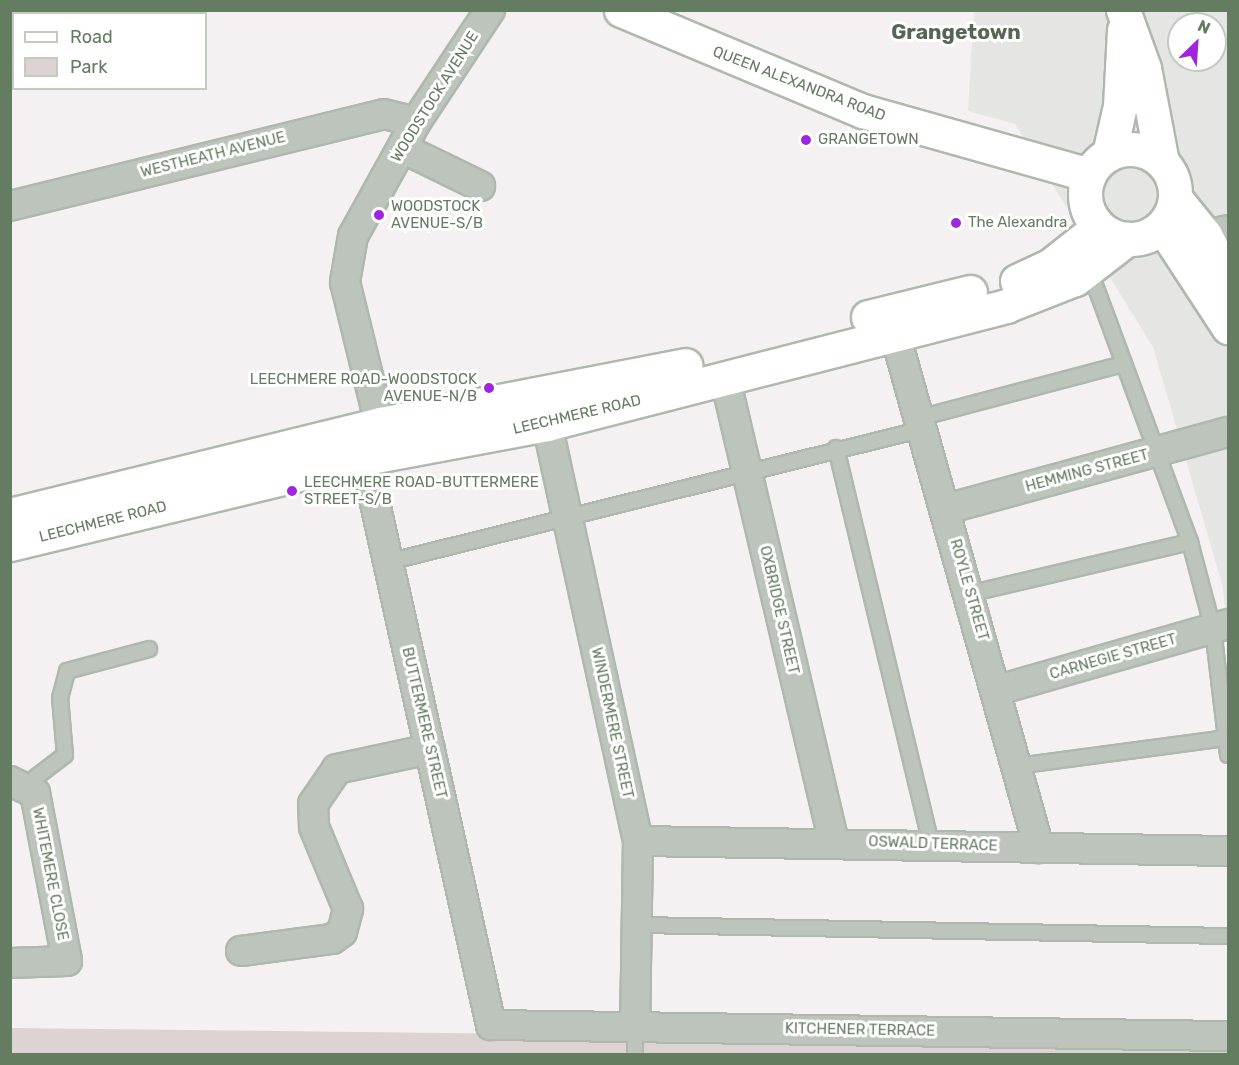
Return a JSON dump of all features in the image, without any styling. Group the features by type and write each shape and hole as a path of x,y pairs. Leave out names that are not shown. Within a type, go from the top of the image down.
{"street":[{"name":"WOODSTOCK AVENUE","path":"380,424 345,282 353,236 416,122 490,10"},
{"name":"QUEEN ALEXANDRA ROAD","path":"621,10 863,111 980,148 1102,199"},
{"path":"1124,15 1144,68 1169,212 1228,327"},
{"path":"1102,199 1120,106 1124,15"},
{"name":"WESTHEATH AVENUE","path":"10,206 384,114 416,122"},
{"path":"402,148 480,186"},
{"path":"1102,199 1137,149 1162,162"},
{"path":"1102,199 1169,212 1217,233 1228,301"},
{"name":"LEECHMERE ROAD","path":"10,544 365,458 547,424 1006,306 1089,269 1102,199"},
{"name":"LEECHMERE ROAD","path":"10,515 380,424 646,375 1012,283 1051,265 1102,199"},
{"name":"ROYLE STREET","path":"895,334 968,594 998,690 1039,848"},
{"name":"OXBRIDGE STREET","path":"725,378 834,842"},
{"path":"365,458 380,424"},
{"name":"WINDERMERE STREET","path":"547,424 638,841 639,925 635,1041"},
{"name":"HEMMING STREET","path":"946,509 1228,432"},
{"name":"BUTTERMERE STREET","path":"365,458 491,1025"},
{"name":"CARNEGIE STREET","path":"998,690 1221,627"},
{"path":"241,951 332,939 342,932 348,909 314,827 313,804 337,769 430,749"},
{"name":"WHITEMERE CLOSE","path":"10,963 67,961 35,793 17,784"},
{"name":"OSWALD TERRACE","path":"638,841 834,842 1039,848 1228,850"},
{"name":"KITCHENER TERRACE","path":"491,1025 635,1041 1228,1036"}],"lane":[{"path":"1089,269 1221,627 1228,755"},
{"path":"388,562 746,469 836,448 1124,364"},
{"path":"836,448 932,844"},
{"path":"968,594 1190,542"},
{"path":"17,784 65,755 60,698 67,671 149,649"},
{"path":"1017,766 1226,738"},
{"path":"639,925 1228,936"}],"shaded area":[{"path":"974,11 1228,11 1228,631 1222,584 1153,347 1015,124 968,111"}],"green space":[{"path":"11,1028 1228,1042 1228,1054 11,1054"}],"place":[{"name":"GRANGETOWN","path":"806,140"},
{"name":"WOODSTOCK AVENUE-S/B","path":"379,215"},
{"name":"The Alexandra","path":"956,223"},
{"name":"LEECHMERE ROAD-WOODSTOCK AVENUE-N/B","path":"489,388"},
{"name":"LEECHMERE ROAD-BUTTERMERE STREET-S/B","path":"292,491"}],"district":[{"name":"Grangetown","path":"956,32"}]}
